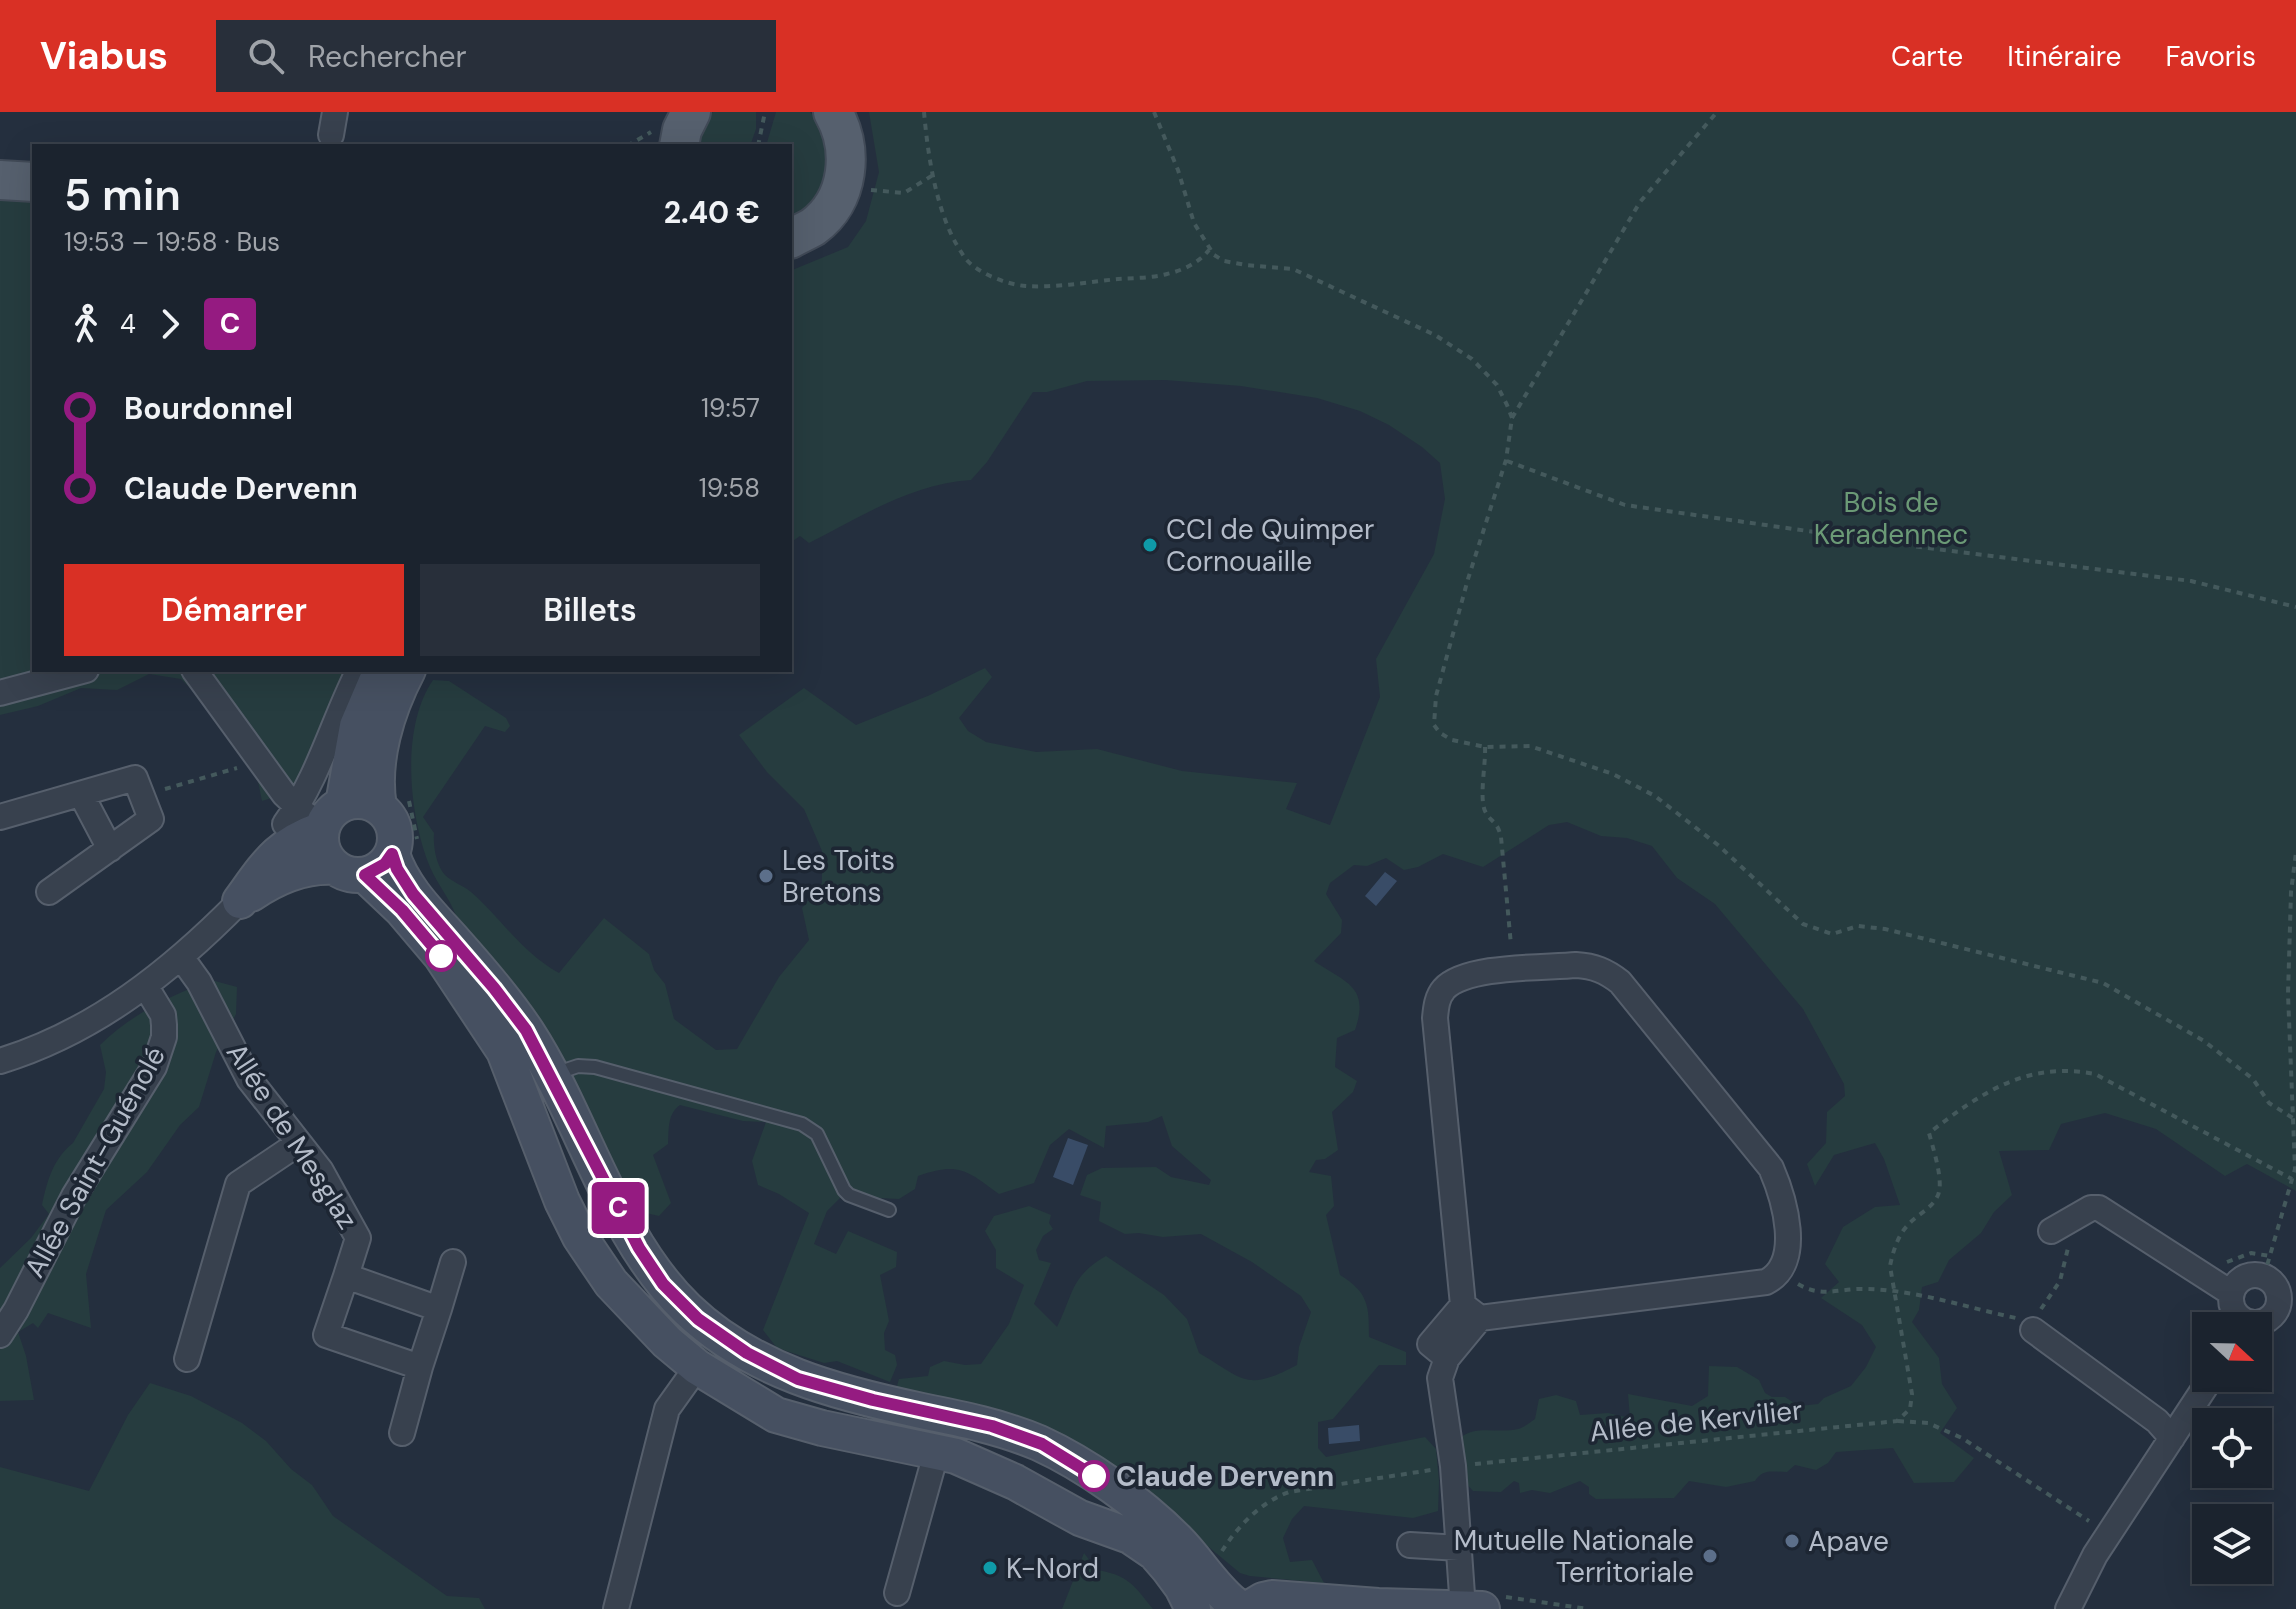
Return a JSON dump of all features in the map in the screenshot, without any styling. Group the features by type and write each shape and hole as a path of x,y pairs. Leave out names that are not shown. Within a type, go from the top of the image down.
{"main road":[{"path":"792,238 814,226 831,207 841,188 847,157 842,131 834,112"},
{"path":"0,153 32,155"},
{"path":"0,180 32,182"}],"street":[{"path":"0,693 79,672"},
{"path":"196,672 263,760 284,794 314,818"},
{"path":"358,672 334,720 327,746 314,818 323,852 402,910 441,956 504,1051 551,1173 580,1237 628,1304 697,1367 776,1415 822,1428 937,1450 974,1462 1080,1518 1130,1536 1168,1568 1193,1609"},
{"path":"0,1061 63,1036 100,1017 146,987 240,901 273,857 314,818 380,672"},
{"path":"393,799 377,780 381,746 395,698 407,672"},
{"path":"0,817 135,778 151,819 49,892"},
{"path":"81,794 110,849"},
{"path":"314,818 365,802 393,799"},
{"path":"393,799 388,816 405,850"},
{"path":"240,901 281,877 306,868 350,871 385,864 405,850"},
{"path":"405,850 397,869 413,894 526,1030 651,1267 687,1309 713,1331 765,1363 816,1385 992,1426 1042,1444 1104,1481 1145,1511 1178,1541 1233,1608 1272,1598 1378,1606 1469,1608 1459,1548 1453,1466 1440,1378 1471,1312 1435,1018 1436,1003 1444,989 1465,976 1592,966 1620,982 1771,1168 1780,1188 1786,1217 1786,1259 1773,1279 1754,1284 1471,1312"},
{"name":"Allée de Mesglaz","path":"181,957 199,982 249,1079 321,1171 358,1238 326,1335 420,1367"},
{"name":"Allée Saint-Guénolé","path":"0,1335 74,1196 154,1067 164,1037 163,1015 146,987"},
{"path":"519,1089 551,1075"},
{"path":"187,1359 238,1184 299,1143"},
{"path":"2051,1231 2091,1208 2105,1211 2231,1293"},
{"path":"402,1433 453,1262"},
{"path":"346,1276 439,1309"},
{"path":"2234,1312 2231,1293 2240,1279 2248,1276 2264,1276 2278,1291 2287,1308"},
{"path":"2033,1330 2157,1421 2172,1438"},
{"path":"616,1609 667,1409 697,1367"},
{"path":"2068,1609 2095,1555 2202,1392"},
{"path":"897,1593 937,1450"},
{"path":"1410,1545 1459,1548"}],"lane":[{"path":"551,1075 578,1066 595,1067 802,1124 817,1134 849,1195 889,1210"}],"path":[{"path":"758,144 765,112"},
{"path":"924,112 939,200 965,259 973,266 1011,283 1054,285 1166,274 1194,264 1209,250"},
{"path":"1154,112 1178,170 1194,223 1209,250 1224,261 1293,269 1435,335 1472,359 1497,385 1512,418"},
{"path":"1717,112 1640,202 1512,418 1506,460 1468,579 1436,696 1434,725 1452,740 1485,747 1530,746 1613,774 1655,796 1718,845 1803,924 1832,934 1858,926 1885,929 2103,983 2204,1041 2253,1079 2269,1103 2294,1119"},
{"path":"841,188 904,193 934,175"},
{"path":"1506,460 1625,505 1912,546 2191,581 2296,607"},
{"path":"1485,747 1486,771 1481,794 1485,812 1497,823 1513,970"},
{"path":"142,795 263,760"},
{"path":"393,799 405,850"},
{"path":"2264,1276 2295,1169 2288,994 2291,892 2296,852"},
{"path":"1897,1421 1910,1409 1912,1394 1890,1266 1895,1247 1907,1226 1930,1207 1940,1193 1938,1167 1929,1133 1985,1094 2008,1081 2042,1072 2068,1069 2095,1074 2292,1179"},
{"path":"2033,1330 2038,1314 2060,1281 2075,1218"},
{"path":"1779,1272 1813,1293 1895,1290 2026,1321 2033,1330"},
{"name":"Allée de Kervilier","path":"1217,1561 1233,1536 1257,1510 1274,1497 1289,1492 1453,1466 1897,1421 1928,1423 1962,1438 2094,1525"}],"green space":[{"path":"713,112 756,112 756,129 751,144 697,144 707,118"},
{"path":"776,112 810,112 825,135 827,163 823,183 814,200 792,219 792,144 767,144"},
{"name":"Bois de Keradennec","path":"869,112 2296,112 2296,1191 2247,1164 2225,1176 2156,1129 2105,1113 2061,1124 2049,1150 1999,1151 2012,1195 1994,1212 1981,1233 1949,1260 1938,1282 1922,1287 1919,1310 1912,1322 1939,1358 1942,1384 1957,1408 1940,1433 1974,1458 1954,1482 1914,1483 1893,1448 1836,1452 1828,1463 1816,1470 1795,1465 1787,1472 1765,1472 1755,1481 1726,1487 1689,1481 1674,1498 1596,1499 1589,1494 1589,1487 1580,1481 1550,1493 1532,1490 1520,1493 1519,1483 1514,1481 1501,1492 1473,1491 1464,1481 1459,1439 1472,1432 1522,1427 1535,1419 1539,1399 1556,1395 1576,1401 1580,1415 1608,1413 1630,1418 1628,1394 1692,1406 1708,1396 1709,1366 1737,1367 1759,1380 1765,1393 1772,1397 1785,1397 1799,1406 1818,1404 1851,1386 1876,1347 1862,1325 1821,1298 1839,1282 1825,1264 1843,1227 1875,1207 1900,1205 1875,1143 1834,1155 1815,1186 1807,1164 1826,1143 1827,1112 1845,1096 1844,1084 1803,1009 1715,904 1677,878 1652,846 1627,838 1601,836 1567,822 1549,825 1483,867 1443,854 1418,867 1404,870 1386,858 1367,866 1354,865 1330,883 1326,894 1342,920 1341,933 1314,961 1345,981 1357,995 1359,1015 1355,1030 1337,1038 1335,1067 1357,1081 1353,1092 1332,1112 1338,1150 1325,1159 1316,1160 1309,1172 1331,1176 1334,1206 1326,1215 1340,1275 1362,1294 1369,1317 1369,1337 1406,1352 1406,1365 1379,1365 1333,1419 1318,1422 1318,1448 1326,1457 1425,1437 1436,1449 1438,1511 1413,1518 1304,1506 1292,1519 1283,1538 1290,1562 1312,1560 1324,1583 1250,1576 1240,1573 1181,1524 894,1396 899,1379 928,1376 930,1367 944,1361 981,1364 1009,1324 1024,1285 996,1268 996,1250 985,1231 994,1216 1029,1206 1051,1215 1049,1223 1053,1229 1043,1236 1036,1250 1039,1260 1051,1263 1034,1304 1057,1327 1079,1279 1106,1256 1164,1295 1187,1319 1199,1353 1237,1376 1256,1380 1267,1378 1297,1365 1299,1347 1311,1312 1301,1296 1252,1262 1201,1234 1163,1237 1125,1234 1099,1221 1101,1202 1080,1195 1087,1175 1102,1168 1156,1167 1171,1177 1209,1185 1211,1180 1172,1146 1162,1116 1148,1122 1106,1126 1104,1148 1069,1129 1050,1145 1034,1183 999,1194 970,1174 953,1169 918,1176 915,1189 899,1199 842,1196 827,1211 814,1244 836,1254 848,1231 897,1252 896,1267 880,1275 889,1321 884,1333 885,1350 895,1355 897,1365 890,1382 837,1361 824,1363 777,1348 763,1330 809,1213 758,1185 752,1161 766,1122 743,1121 680,1105 671,1118 668,1144 653,1155 671,1203 659,1216 646,1213 620,1189 458,922 430,867 417,823 411,772 416,722 433,680 449,681 506,718 510,726 505,732 485,726 423,817 434,833 436,855 445,875 471,892 523,945 559,973 604,918 649,954 654,970 665,984 674,1019 716,1050 737,1049 779,977 809,940 802,908 822,883 822,851 804,809 767,772 739,735 804,688 856,725 930,695 985,668 992,677 959,718 968,731 986,742 1036,752 1097,749 1182,771 1297,783 1286,809 1330,825 1380,697 1376,659 1434,554 1445,499 1440,463 1389,425 1360,411 1317,398 1241,386 1165,380 1087,381 1047,392 1033,392 987,462 971,480 907,495 809,543 800,536 792,542 792,270 848,247 866,221 879,172"},
{"path":"32,189 32,672 370,672 306,778 284,794 262,801 258,781 243,751 217,715 181,679 149,674 117,690 81,688 38,706 0,715 0,197"},
{"path":"211,980 237,987 236,1014 216,1052 199,1107 180,1125 147,1172 106,1210 86,1274 91,1328 48,1313 38,1328 33,1323 18,1332 34,1400 0,1401 0,1268 31,1238 49,1214 42,1205 52,1171 60,1156 73,1143 104,1089 106,1072 100,1045 138,1015"},
{"path":"150,1383 191,1396 242,1423 266,1441 291,1469 312,1485 333,1516 447,1596 479,1598 485,1609 0,1609 0,1467 89,1491 128,1415"},
{"path":"1084,1553 1097,1570 1130,1582 1153,1609 1062,1609"}],"water":[{"path":"1385,872 1397,881 1376,906 1365,896"},
{"path":"1068,1138 1088,1145 1073,1185 1053,1177"},
{"path":"1359,1425 1360,1441 1329,1444 1328,1428"}],"bus line":[{"name":"C","path":"441,956 402,910 365,875 376,871 392,854 397,869 413,894 526,1030 651,1267 687,1309 713,1331 747,1353 798,1379 873,1400 992,1426 1042,1444 1094,1476"}],"place":[{"name":"CCI de Quimper Cornouaille","path":"1150,545"},
{"name":"Les Toits Bretons","path":"766,876"},
{"name":"Claude Dervenn","path":"1094,1476"},
{"name":"Apave","path":"1792,1541"},
{"name":"Mutuelle Nationale Territoriale","path":"1710,1556"},
{"name":"K-Nord","path":"990,1568"}]}
